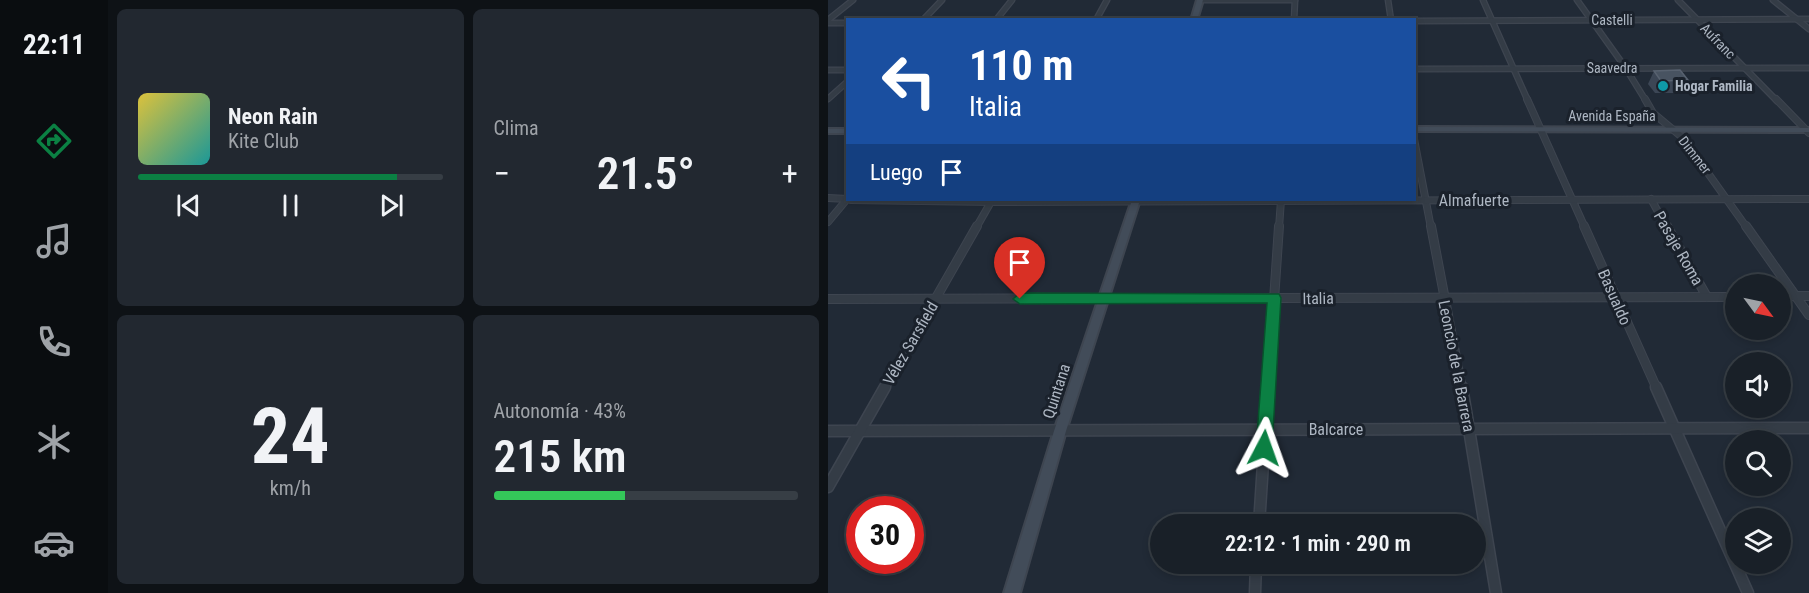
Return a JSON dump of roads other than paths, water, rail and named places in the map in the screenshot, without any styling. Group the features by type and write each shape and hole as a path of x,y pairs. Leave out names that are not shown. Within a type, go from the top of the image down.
{"main road":[{"path":"1195,18 1200,0"},
{"name":"Avenida España","path":"1416,129 1808,131"},
{"path":"828,131 846,131"},
{"name":"Quintana","path":"1012,593 1060,431 1135,201"}],"street":[{"path":"828,22 853,0"},
{"path":"925,18 942,0"},
{"path":"998,18 1012,0"},
{"path":"1097,18 1107,0"},
{"path":"1200,0 1295,0 1294,18"},
{"path":"1388,0 1391,18"},
{"name":"Basualdo","path":"1483,0 1748,593"},
{"name":"Dimmer","path":"1577,0 1625,67 1653,112 1683,138 1728,198 1809,315"},
{"name":"Aufranc","path":"1678,0 1808,131"},
{"path":"1773,0 1809,30"},
{"name":"Castelli","path":"1416,21 1809,19"},
{"path":"828,22 846,23"},
{"name":"Saavedra","path":"1416,69 1809,68"},
{"path":"828,70 846,70"},
{"path":"828,99 846,83"},
{"name":"Leoncio de la Barrera","path":"1416,148 1470,429 1496,593"},
{"name":"Almafuerte","path":"828,198 846,199"},
{"name":"Pasaje Roma","path":"1651,199 1707,297"},
{"name":"Almafuerte","path":"1416,200 1809,199"},
{"path":"828,222 846,201"},
{"name":"Vélez Sarsfield","path":"828,487 992,201"},
{"path":"1260,514 1281,201"},
{"path":"1791,296 1809,296"},
{"name":"Italia","path":"828,299 1725,297"},
{"name":"Balcarce","path":"828,431 1809,428"},
{"path":"1254,593 1255,574"}],"place":[{"name":"Hogar Familia","path":"1663,86"}]}
